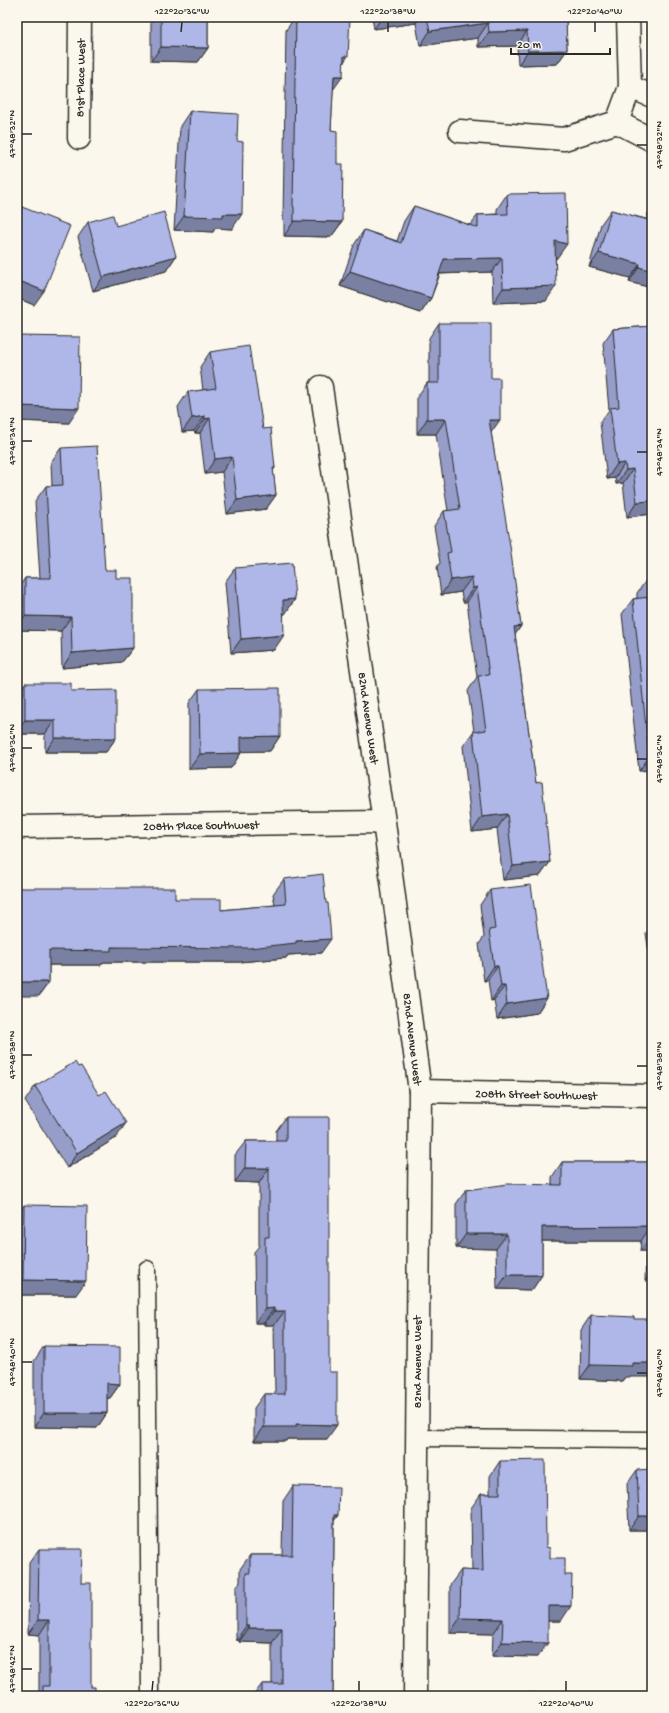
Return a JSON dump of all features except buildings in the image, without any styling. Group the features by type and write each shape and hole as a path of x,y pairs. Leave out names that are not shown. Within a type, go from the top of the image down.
{"street":[{"name":"81st Place West","path":"79,138 80,17"},
{"path":"617,122 630,87 628,17"},
{"path":"630,87 652,96"},
{"path":"460,131 564,139 617,122 652,140"},
{"name":"82nd Avenue West","path":"321,388 384,822 420,1091 415,1696"},
{"name":"208th Place Southwest","path":"17,828 384,822"},
{"name":"208th Street Southwest","path":"420,1091 652,1096"}],"lane":[{"path":"147,1269 150,1696"},
{"path":"417,1438 652,1440"}]}
